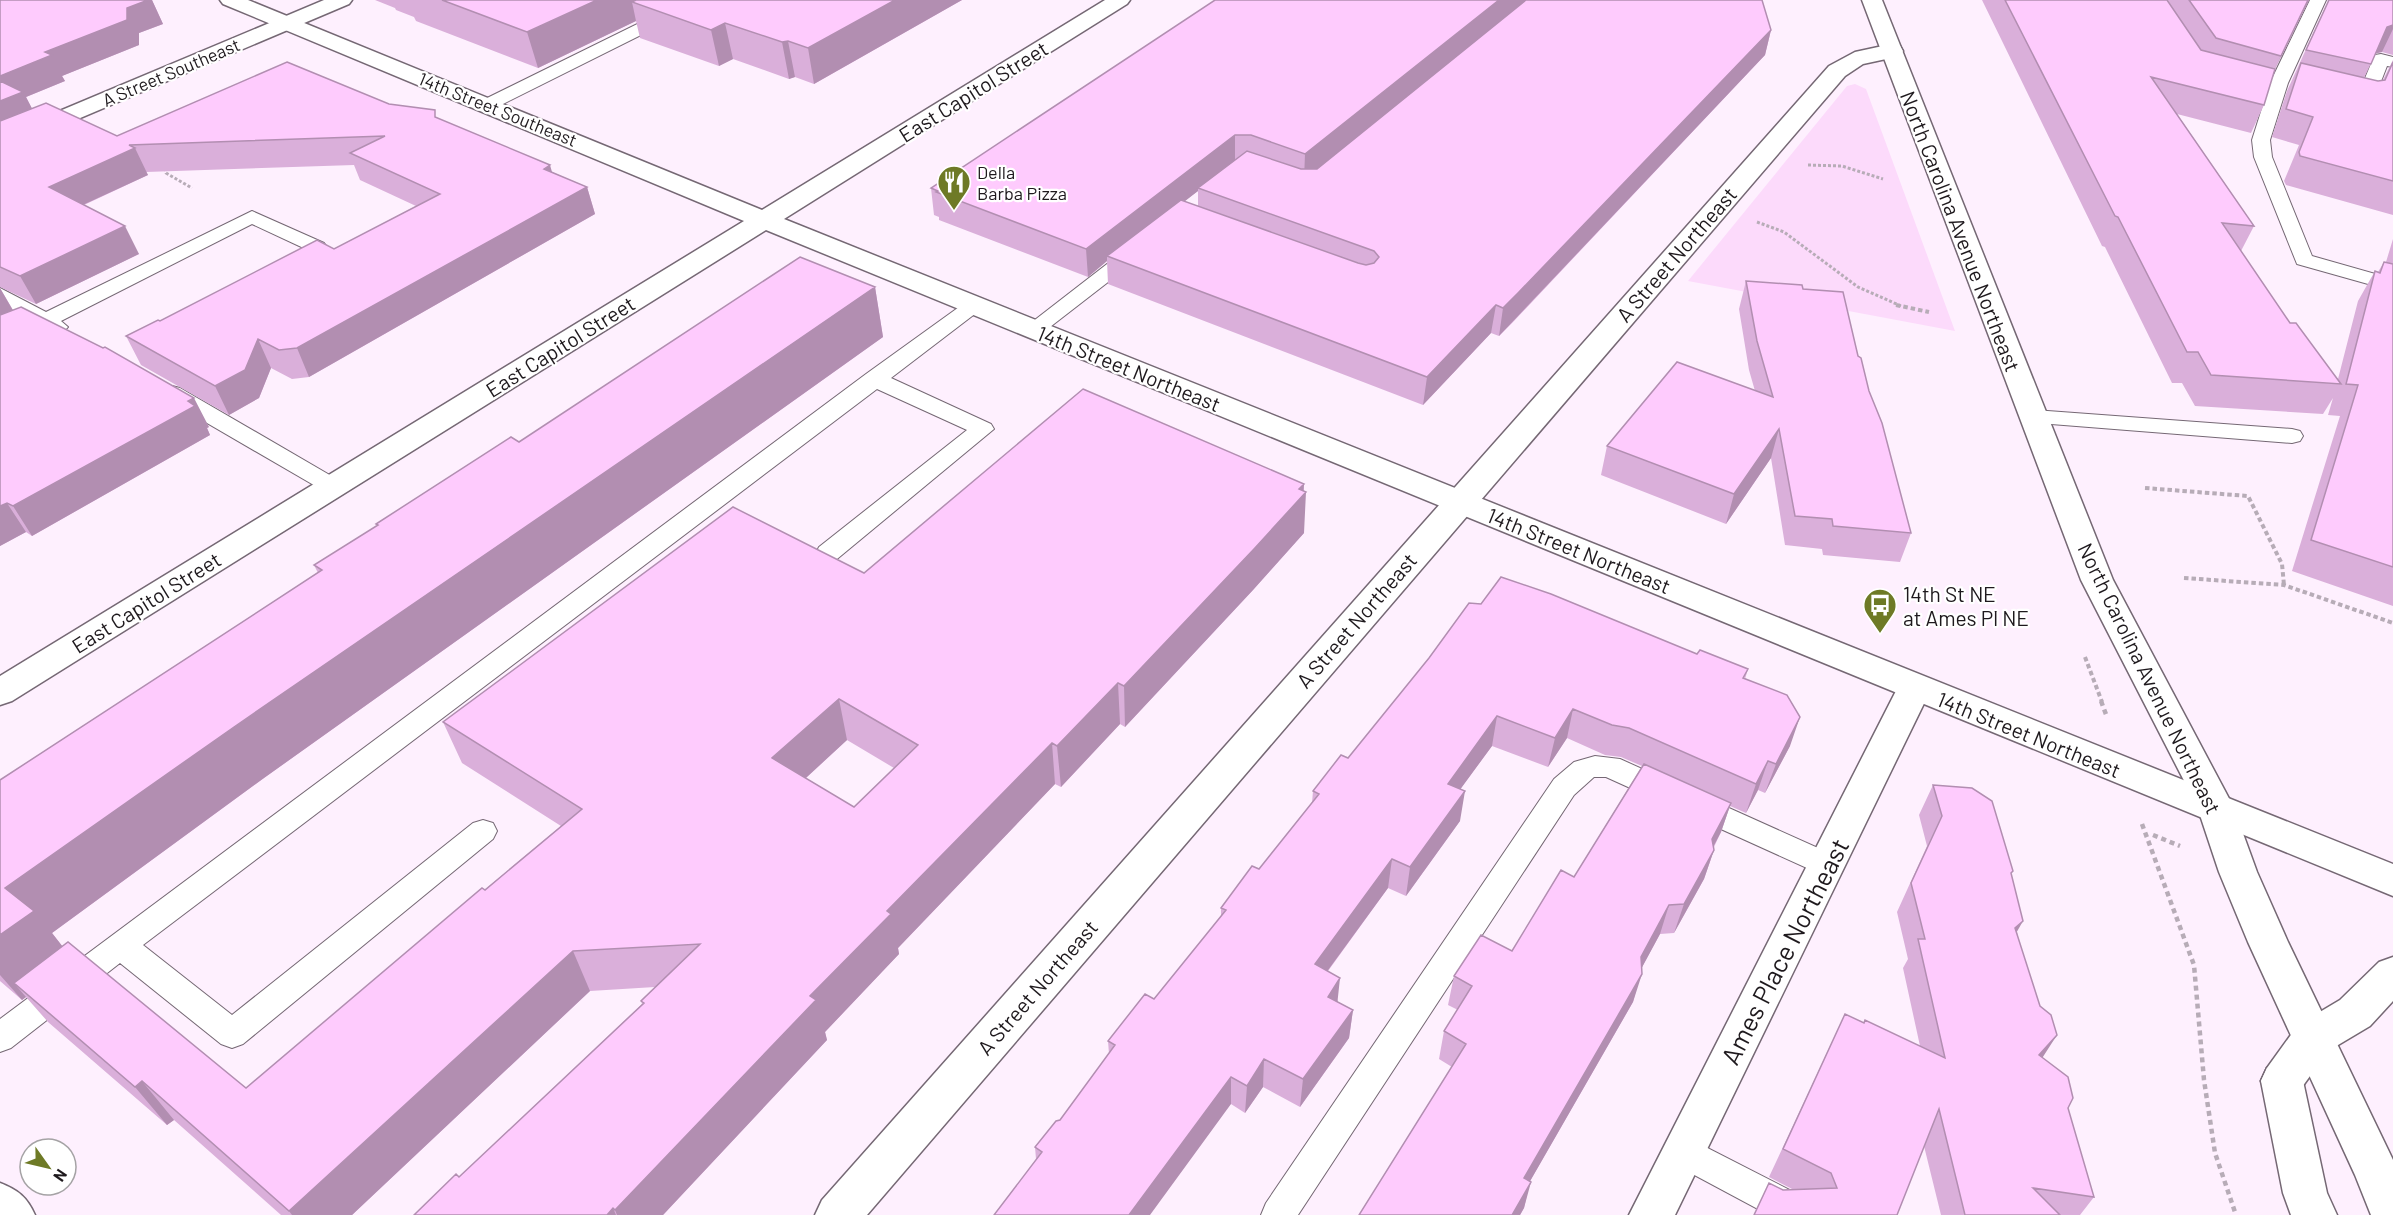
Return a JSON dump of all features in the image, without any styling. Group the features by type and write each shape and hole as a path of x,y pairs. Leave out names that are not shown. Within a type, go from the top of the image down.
{"street":[{"name":"14th Street Southeast","path":"230,0 766,219"},
{"name":"A Street Southeast","path":"0,145 342,0"},
{"name":"East Capitol Street","path":"0,692 1120,0"},
{"name":"North Carolina Avenue Northeast","path":"1872,0 2097,580 2215,806 2238,872 2376,1172 2393,1214"},
{"name":"A Street Northeast","path":"838,1215 1837,71 1844,65 1864,56 1892,51"},
{"name":"14th Street Northeast","path":"766,219 973,306 1460,501 2127,773 2215,806 2262,828 2393,880"},
{"name":"Ames Place Northeast","path":"1652,1215 1915,687"},
{"path":"2314,1215 2305,1193 2282,1081 2313,1038 2355,1013 2393,974"},
{"path":"0,1204 12,1215"}],"lane":[{"path":"487,105 699,0"},
{"path":"2318,0 2261,135 2261,149 2304,260 2393,285"},
{"path":"2343,97 2364,102 2381,59 2393,62"},
{"path":"2254,87 2283,86"},
{"path":"0,343 252,217 317,247"},
{"path":"1034,330 1151,239"},
{"path":"0,294 75,338"},
{"path":"0,1038 120,945 973,306"},
{"path":"828,553 983,429 874,379"},
{"path":"156,384 332,486"},
{"path":"2034,417 2292,436"},
{"path":"1278,1215 1564,787 1579,772 1594,765 1610,767 1828,865"},
{"path":"120,945 232,1034 483,831"},
{"path":"1684,1152 1803,1215"}],"path":[{"path":"156,164 192,188"},
{"path":"1804,165 1842,166 1883,179"},
{"path":"1756,222 1778,229 1796,240 1867,294 1896,307 1929,312"},
{"path":"2145,488 2248,496 2282,564 2284,585"},
{"path":"2184,578 2284,585 2393,623"},
{"path":"2144,831 2194,965 2204,1080 2215,1153 2236,1215"},
{"path":"2153,835 2186,849"}],"shaded area":[{"path":"1855,84 1866,89 1955,331 1688,281 1847,86"}],"building":[{"path":"0,0 148,0 127,8 127,20 45,52 52,55 0,76"},
{"path":"442,0 597,0 527,32"},
{"path":"636,0 895,0 808,48 725,23 711,30 632,2"},
{"path":"1215,0 1499,0 1305,154 1251,135 1235,135 1086,249 936,192 938,191 931,188"},
{"path":"1526,0 1762,0 1771,30 1518,293 1503,308 1496,305 1427,377 1107,256 1181,200 1358,263 1366,265 1374,263 1379,257 1374,251 1198,188 1247,151 1301,169 1317,169"},
{"path":"2005,0 2167,0 2201,50 2275,69 2264,105 2151,77 2254,226 2222,223 2290,323 2296,323 2341,384 2211,375 2198,352 2187,352"},
{"path":"2189,0 2308,0 2281,56 2216,38"},
{"path":"2329,0 2393,0 2393,25 2387,27 2371,64 2306,50"},
{"path":"287,62 389,104 435,110 435,117 550,165 544,169 587,187 297,348 279,350 258,339 245,370 215,386 126,336 160,321 317,240 334,249 440,194 350,153 385,136 129,145 135,148 49,187 125,226 20,276 0,267 0,121 46,103 117,136"},
{"path":"2393,62 2393,181 2300,156 2299,152 2313,117 2286,109 2301,63 2378,81 2385,80"},
{"path":"0,81 23,92 0,101"},
{"path":"800,257 875,287 234,727 5,888 34,911 0,935 0,780 322,570 314,565 378,525 376,524 511,437 519,442"},
{"path":"2384,262 2393,264 2393,567 2311,540 2358,385 2346,384 2375,271 2380,273"},
{"path":"1746,281 1802,285 1803,289 1843,292 1858,356 1861,358 1869,391 1882,423 1911,533 1833,526 1832,519 1795,516 1779,429 1734,494 1607,446 1677,362 1773,397 1757,341"},
{"path":"21,307 105,347 194,398 188,401 195,406 13,506 7,503 0,506 0,315"},
{"path":"1083,389 1304,484 1299,489 1306,492 1124,686 1118,683 1057,746 1052,743 887,911 891,914 810,996 816,1000 615,1210 613,1208 607,1215 414,1215 456,1174 459,1177 644,1003 641,1001 700,944 573,951 289,1211 142,1081 135,1087 14,983 68,942 246,1088 482,888 485,890 582,809 443,722 733,507 864,573","holes":["839,699 918,745 854,807 772,758"]},
{"path":"1501,577 1551,594 1697,654 1700,650 1748,669 1743,678 1787,695 1800,717 1776,764 1768,761 1756,784 1629,728 1612,725 1573,709 1555,738 1497,716 1448,784 1465,791 1410,867 1392,859 1315,964 1340,978 1328,997 1353,1010 1303,1079 1264,1059 1247,1086 1231,1077 1129,1215 994,1215 1042,1152 1035,1147 1056,1121 1060,1120 1115,1045 1108,1041 1145,994 1154,999 1226,910 1221,908 1252,866 1259,869 1319,794 1313,791 1341,755 1348,758 1429,658 1469,603 1481,604"},
{"path":"1644,764 1731,803 1712,839 1714,850 1684,904 1669,905 1641,957 1642,974 1524,1178 1531,1182 1512,1215 1359,1215 1466,1044 1444,1031 1472,986 1454,976 1481,935 1512,951 1561,870 1574,877"},
{"path":"1933,785 1972,788 1992,801 2013,871 2011,873 2023,921 2015,928 2040,1006 2051,1015 2057,1035 2039,1055 2068,1077 2073,1098 2068,1108 2094,1197 2033,1188 2060,1215 1965,1215 1939,1109 1897,1215 1754,1215 1769,1183 1783,1190 1837,1188 1831,1173 1783,1149 1845,1014 1864,1023 1865,1020 1945,1058 1918,939 1925,939 1911,883 1942,816"}],"place":[{"name":"Della Barba Pizza","path":"954,211"},
{"name":"14th St NE at Ames Pl NE","path":"1880,634"}]}
